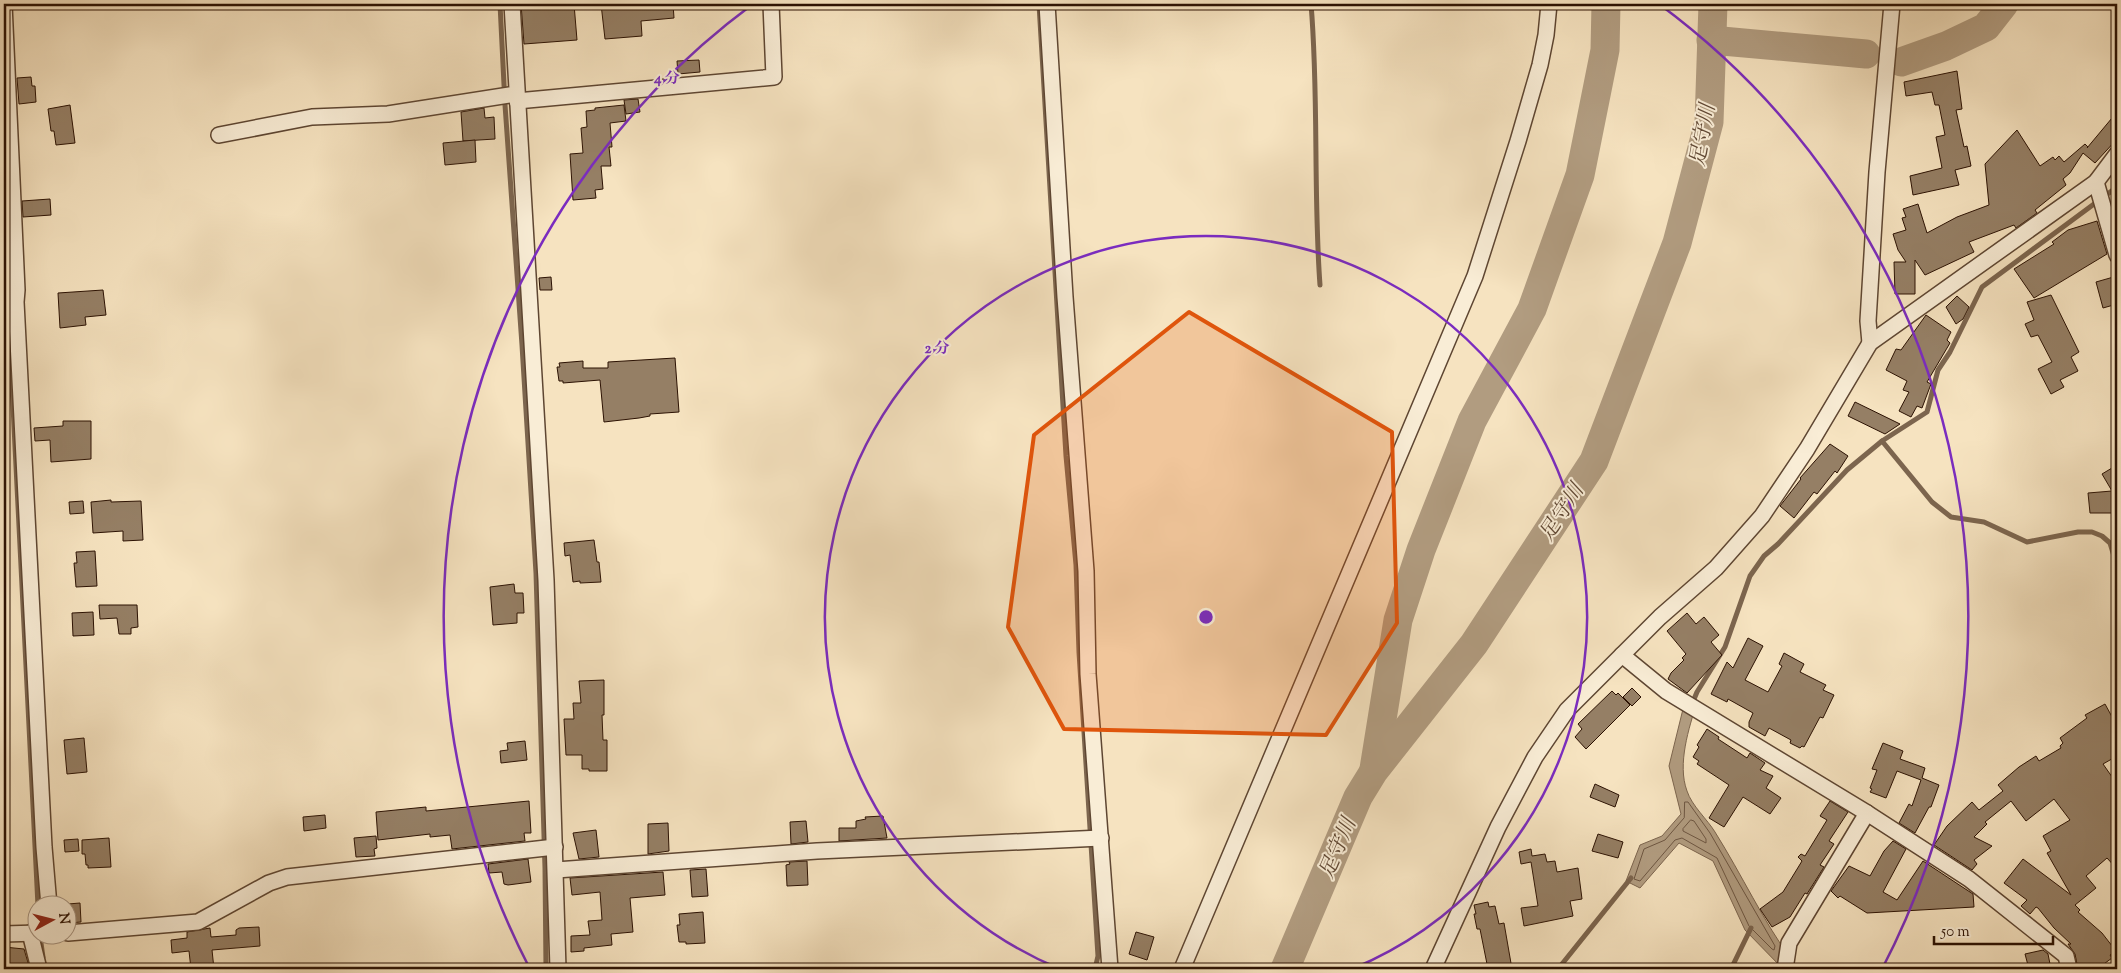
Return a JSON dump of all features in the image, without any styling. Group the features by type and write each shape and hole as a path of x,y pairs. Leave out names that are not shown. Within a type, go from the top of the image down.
{"street":[{"path":"4,4 16,302 44,848 48,896"},
{"path":"512,4 511,97 546,580 548,848 556,870 558,969"},
{"path":"219,135 312,117 388,114 511,97 774,77 772,4"},
{"path":"1047,4 1065,297 1086,571 1094,839 1110,969"},
{"path":"1182,969 1475,276 1540,65 1546,35 1549,4"},
{"path":"1870,343 1868,321 1877,172 1892,4"},
{"path":"1433,969 1498,827 1535,757 1567,710 1660,617 1716,568 1762,516 1807,449 1870,343 2099,192 2117,154"},
{"path":"2099,192 2117,255"},
{"path":"1622,654 1648,678 1866,813 1969,880 2066,956 2068,969"},
{"path":"1785,969 1789,943 1866,813"},
{"path":"556,870 817,851 1094,839"},
{"path":"78,932 198,922 270,883 287,877 548,848"},
{"path":"4,934 28,933"},
{"path":"36,946 39,969"}],"highlighted area":[{"path":"1189,312 1392,432 1397,623 1326,735 1064,729 1008,627 1034,435"}],"water":[{"path":"1697,702 1685,746 1683,769 1687,791 1692,802 1725,848 1772,930 1793,962 1783,969 1745,930 1713,861 1679,843 1640,888 1626,881 1640,845 1662,836 1681,814 1669,766 1683,709"}],"building":[{"path":"521,4 574,4 577,40 524,44"},
{"path":"601,4 673,4 674,18 641,21 642,36 605,39"},
{"path":"699,60 700,72 678,74 677,61"},
{"path":"1957,71 1962,109 1956,110 1964,147 1967,146 1971,166 1955,170 1959,185 1913,195 1910,176 1942,168 1936,137 1945,135 1939,105 1935,105 1932,92 1906,96 1904,82"},
{"path":"31,77 32,86 35,86 36,102 19,104 17,78"},
{"path":"638,99 640,112 626,114 624,100"},
{"path":"70,105 75,143 56,145 54,131 51,131 48,109"},
{"path":"624,105 626,121 610,123 612,147 609,147 611,166 601,166 603,189 595,190 596,198 573,200 570,154 583,153 581,128 587,127 586,111 595,110 595,108"},
{"path":"484,108 485,118 494,117 495,139 463,141 461,112"},
{"path":"2117,112 2117,139 2095,163 2083,153 2070,173 2063,179 2066,185 2035,210 2037,213 2016,228 2014,225 1969,242 1974,252 1925,275 1915,260 1915,294 1895,294 1894,262 1906,262 1898,250 1893,234 1906,230 1902,218 1906,217 1903,209 1918,204 1927,233 1957,217 1989,205 1985,164 2017,130 2040,166 2053,157 2055,160 2059,156 2064,162 2085,144 2088,147"},
{"path":"475,140 476,162 445,165 443,143"},
{"path":"50,199 51,215 23,217 22,201"},
{"path":"2097,221 2107,254 2034,298 2014,269 2054,244 2052,242 2068,230"},
{"path":"2117,276 2117,304 2103,308 2096,282"},
{"path":"551,277 552,290 540,290 539,278"},
{"path":"103,290 106,315 85,317 86,325 60,328 58,293"},
{"path":"2051,295 2079,352 2071,357 2078,371 2060,380 2064,387 2051,394 2038,369 2052,362 2038,335 2031,337 2025,324 2034,320 2027,302"},
{"path":"1957,296 1969,307 1963,319 1956,324 1946,307"},
{"path":"1926,315 1951,332 1947,340 1950,343 1927,382 1931,384 1922,408 1917,406 1911,417 1899,411 1909,392 1903,390 1907,381 1886,370 1896,349 1901,350"},
{"path":"675,358 679,412 650,414 650,416 639,418 604,422 600,380 563,383 563,381 559,381 557,367 560,367 559,363 583,361 583,368 608,368 608,362"},
{"path":"1855,402 1900,424 1885,434 1848,416"},
{"path":"63,421 91,421 91,459 51,462 50,440 35,441 34,428 63,426"},
{"path":"1830,444 1848,456 1837,473 1835,471 1817,494 1814,492 1794,518 1780,506 1800,478"},
{"path":"2117,465 2117,513 2090,513 2088,493 2112,491 2102,474"},
{"path":"111,500 111,502 141,501 143,540 123,541 123,531 93,533 91,502"},
{"path":"83,501 84,513 70,514 69,502"},
{"path":"594,540 601,582 573,582 570,555 565,556 564,543"},
{"path":"95,551 97,586 76,587 74,563 77,563 76,552"},
{"path":"514,584 515,593 523,593 524,613 517,613 517,623 493,625 490,587"},
{"path":"99,605 137,605 138,627 131,628 131,634 119,634 117,618 100,619"},
{"path":"93,612 94,635 73,636 72,613"},
{"path":"1687,613 1696,624 1704,617 1719,635 1711,642 1722,655 1687,693 1668,679 1671,673 1684,660 1682,658 1686,654 1667,631"},
{"path":"1748,638 1763,646 1745,680 1768,692 1782,666 1779,664 1784,653 1804,664 1800,672 1826,685 1823,690 1834,695 1823,718 1820,717 1804,747 1800,748 1790,743 1791,740 1769,728 1765,736 1749,727 1753,713 1728,699 1727,702 1711,694 1727,662 1733,668"},
{"path":"604,680 604,715 602,715 603,740 607,740 607,771 589,771 589,769 582,769 582,755 566,755 564,719 574,719 573,703 581,703 579,681"},
{"path":"1632,688 1641,697 1632,706 1623,697"},
{"path":"1612,691 1616,695 1618,693 1630,705 1586,749 1575,737 1582,729 1578,724"},
{"path":"2105,704 2117,726 2117,756 2103,764 2117,784 2117,869 2107,858 2086,876 2096,888 2075,905 2080,910 2078,912 2102,933 2116,951 2110,955 2112,958 2097,969 2078,969 2075,954 2068,944 2071,944 2054,928 2038,908 2036,907 2030,914 2021,906 2027,900 2004,883 2023,859 2071,895 2047,853 2051,851 2043,836 2070,820 2054,799 2026,821 2011,801 1985,822 1987,824 1974,837 1992,846 1974,860 1977,864 1972,870 1934,845 1947,826 1972,802 1979,810 2003,791 1998,785 2019,767 2036,756 2039,761 2061,748 2060,746 2063,743 2060,738 2087,718 2085,715"},
{"path":"1707,729 1719,737 1718,739 1747,758 1750,753 1765,763 1760,770 1773,776 1766,788 1781,798 1770,814 1743,797 1724,827 1709,818 1729,785 1697,764 1699,761 1693,757 1699,747 1697,745"},
{"path":"84,738 87,772 67,774 64,740"},
{"path":"525,741 527,760 501,763 500,751 508,750 507,743"},
{"path":"1883,743 1903,751 1900,759 1925,768 1922,778 1939,785 1931,807 1929,807 1915,833 1899,823 1909,804 1912,806 1921,780 1897,771 1886,798 1870,792 1877,770 1872,769"},
{"path":"1595,784 1619,795 1615,807 1590,797"},
{"path":"529,801 531,833 524,833 525,841 452,849 450,835 430,837 430,834 378,840 376,812 426,807 426,811"},
{"path":"1830,801 1848,812 1829,841 1834,844 1820,865 1824,867 1790,917 1772,927 1760,909 1783,892 1802,861 1798,857 1801,854 1805,856 1827,820 1820,816"},
{"path":"325,815 326,828 304,831 303,817"},
{"path":"883,816 887,838 839,841 839,828 856,828 856,821 866,819 865,817"},
{"path":"806,821 808,842 791,844 790,822"},
{"path":"668,823 669,851 648,854 648,824"},
{"path":"596,830 599,857 579,859 573,833"},
{"path":"1598,834 1623,842 1618,858 1592,851"},
{"path":"376,836 377,848 374,849 375,856 356,857 354,838"},
{"path":"109,838 111,867 88,868 85,854 82,854 82,840"},
{"path":"78,839 79,851 65,852 64,840"},
{"path":"1893,841 1906,849 1883,892 1897,900 1923,861 1973,894 1974,907 1867,913 1840,896 1838,898 1831,891 1849,866 1870,876 1884,851"},
{"path":"1531,849 1532,856 1545,854 1547,862 1555,861 1557,872 1578,868 1582,899 1570,901 1573,916 1524,926 1521,908 1538,906 1531,862 1521,864 1519,852"},
{"path":"528,859 531,882 508,885 504,884 502,872 489,873 488,864"},
{"path":"807,861 808,885 787,886 786,865 790,864 789,862"},
{"path":"706,869 708,896 692,897 690,870"},
{"path":"663,872 665,895 630,898 633,932 611,934 612,945 584,948 584,951 571,952 571,936 590,935 588,921 602,920 600,892 572,895 570,878"},
{"path":"1488,902 1489,907 1495,906 1499,924 1504,923 1512,969 1488,969 1480,929 1477,929 1474,905"},
{"path":"78,903 80,903 81,922 78,922"},
{"path":"703,912 705,943 686,944 686,942 679,942 677,925 680,925 679,914"},
{"path":"259,927 260,946 212,950 214,969 191,969 189,951 172,953 171,940 187,938 187,932 210,928 211,937 236,935 236,930 239,928"},
{"path":"1136,932 1154,937 1147,960 1129,954"},
{"path":"4,947 24,949 29,966 4,965"},
{"path":"2043,950 2048,954 2051,969 2029,969 2025,954"}],"waterway":[{"path":"500,4 536,573 545,868 546,969"},
{"path":"1039,4 1066,456 1076,565 1079,652 1098,956 1095,969"},
{"path":"1311,4 1315,74 1320,285"},
{"path":"1374,769 1398,620 1421,550 1472,421 1532,309 1580,175 1605,50 1606,4"},
{"name":"足守川","path":"1285,969 1358,797 1374,771 1474,644 1594,461 1677,243 1709,122 1713,4"},
{"path":"1901,62 1946,46 1986,27 2004,4"},
{"path":"1711,40 1866,54"},
{"path":"1692,704 1697,692 1725,647 1750,576 1764,556 1778,544 1847,470 1882,441 1927,412 1938,370 1950,352 1982,287 2117,187"},
{"path":"4,226 38,896"},
{"path":"1882,441 1932,502 1951,517 1984,522 2027,542 2078,532 2092,532 2102,536 2110,543 2117,566"},
{"path":"1558,969 1631,878"},
{"path":"1731,969 1751,928"},
{"path":"41,946 43,957"}]}
